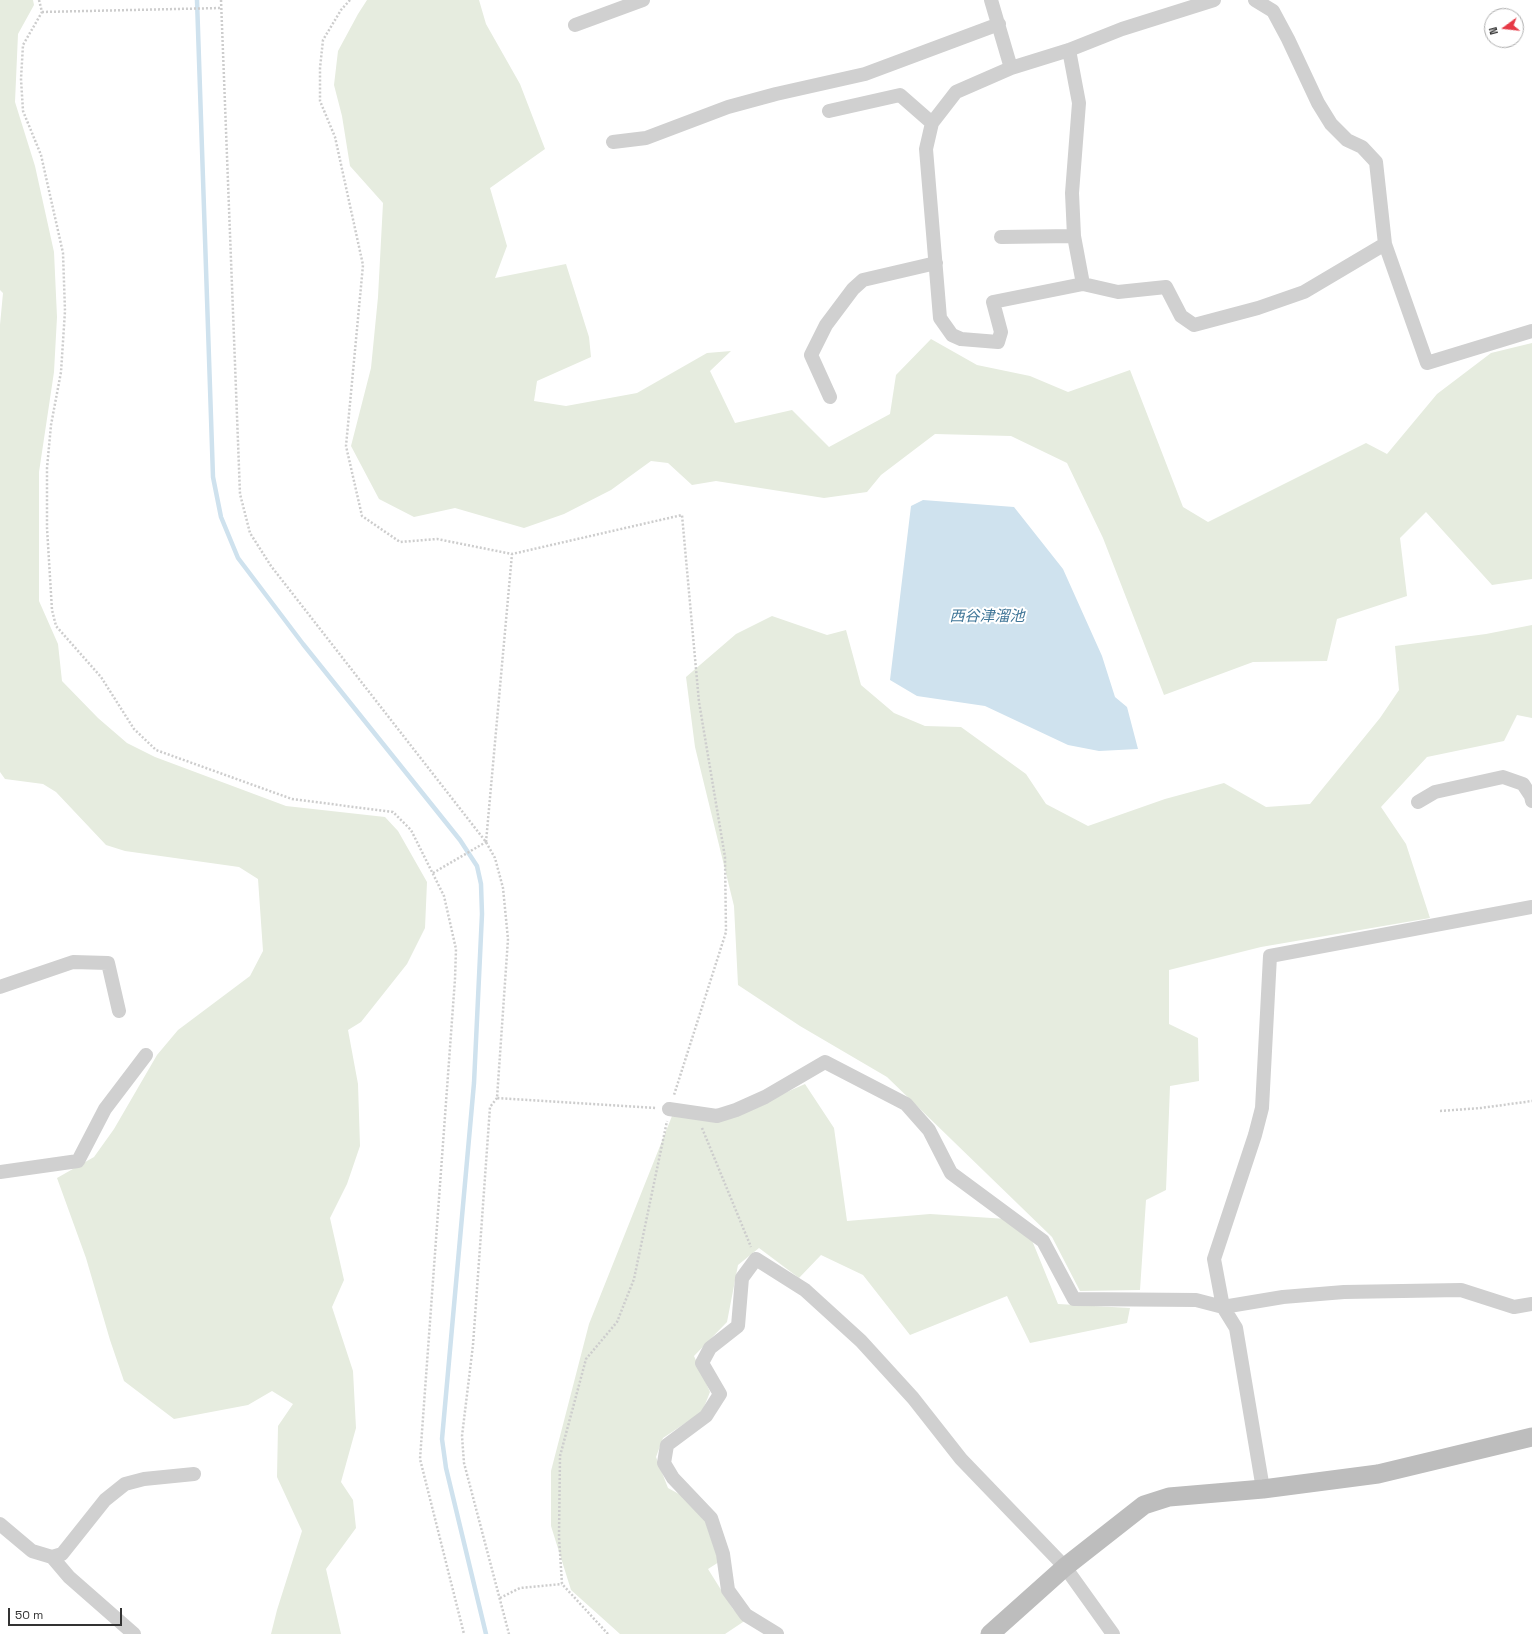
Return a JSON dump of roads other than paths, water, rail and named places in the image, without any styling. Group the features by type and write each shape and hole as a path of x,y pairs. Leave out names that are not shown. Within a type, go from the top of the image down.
{"street":[{"path":"575,25 643,0"},
{"path":"992,0 1011,68"},
{"path":"1214,0 1122,29 1069,50 1011,68 956,92 932,123 926,149 940,318 952,335 961,339 998,342 1001,332 993,302 1083,284 1118,292 1166,287 1181,316 1194,325 1258,308 1304,292 1385,244"},
{"path":"1256,0 1273,11 1318,103 1331,124 1347,140 1362,147 1376,162 1385,244 1427,363 1532,331"},
{"path":"613,142 646,138 728,107 776,94 865,74 999,24"},
{"path":"1069,50 1079,102 1072,193 1074,236 1083,284"},
{"path":"829,111 900,95 932,123"},
{"path":"1001,237 1074,236"},
{"path":"830,397 811,355 826,325 853,289 863,280 936,263"},
{"path":"1418,802 1435,792 1503,777 1523,784 1531,796 1532,801"},
{"path":"1263,1489 1236,1328 1223,1307 1214,1259 1255,1135 1262,1108 1270,956 1532,907"},
{"path":"0,987 73,962 108,963 119,1011"},
{"path":"0,1172 78,1161 105,1109 146,1055"},
{"path":"669,1109 717,1116 736,1110 765,1097 825,1062 906,1104 929,1130 951,1173 1043,1241 1074,1299 1196,1300 1223,1307 1282,1297 1344,1292 1461,1290 1514,1307 1532,1304"},
{"path":"777,1634 746,1615 728,1590 723,1554 711,1518 673,1478 664,1463 667,1445 706,1416 720,1394 702,1363 710,1348 738,1326 742,1278 756,1259 804,1290 860,1341 914,1398 961,1459 1065,1567 1113,1634"},
{"path":"990,1634 1065,1567 1144,1505 1169,1497 1263,1489 1378,1474 1532,1437"},
{"path":"52,1557 62,1554 105,1500 125,1484 144,1479 194,1474"},
{"path":"0,1524 32,1551 52,1557 69,1577 134,1634"}],"water":[{"name":"西谷津溜池","path":"923,500 1014,507 1063,569 1102,656 1115,697 1127,707 1138,749 1099,751 1068,745 985,706 917,696 890,680 911,506"}],"waterway":[{"path":"197,0 213,477 221,517 238,558 303,644 460,840 477,866 481,884 482,914 474,1083 442,1439 446,1468 486,1634"}]}
